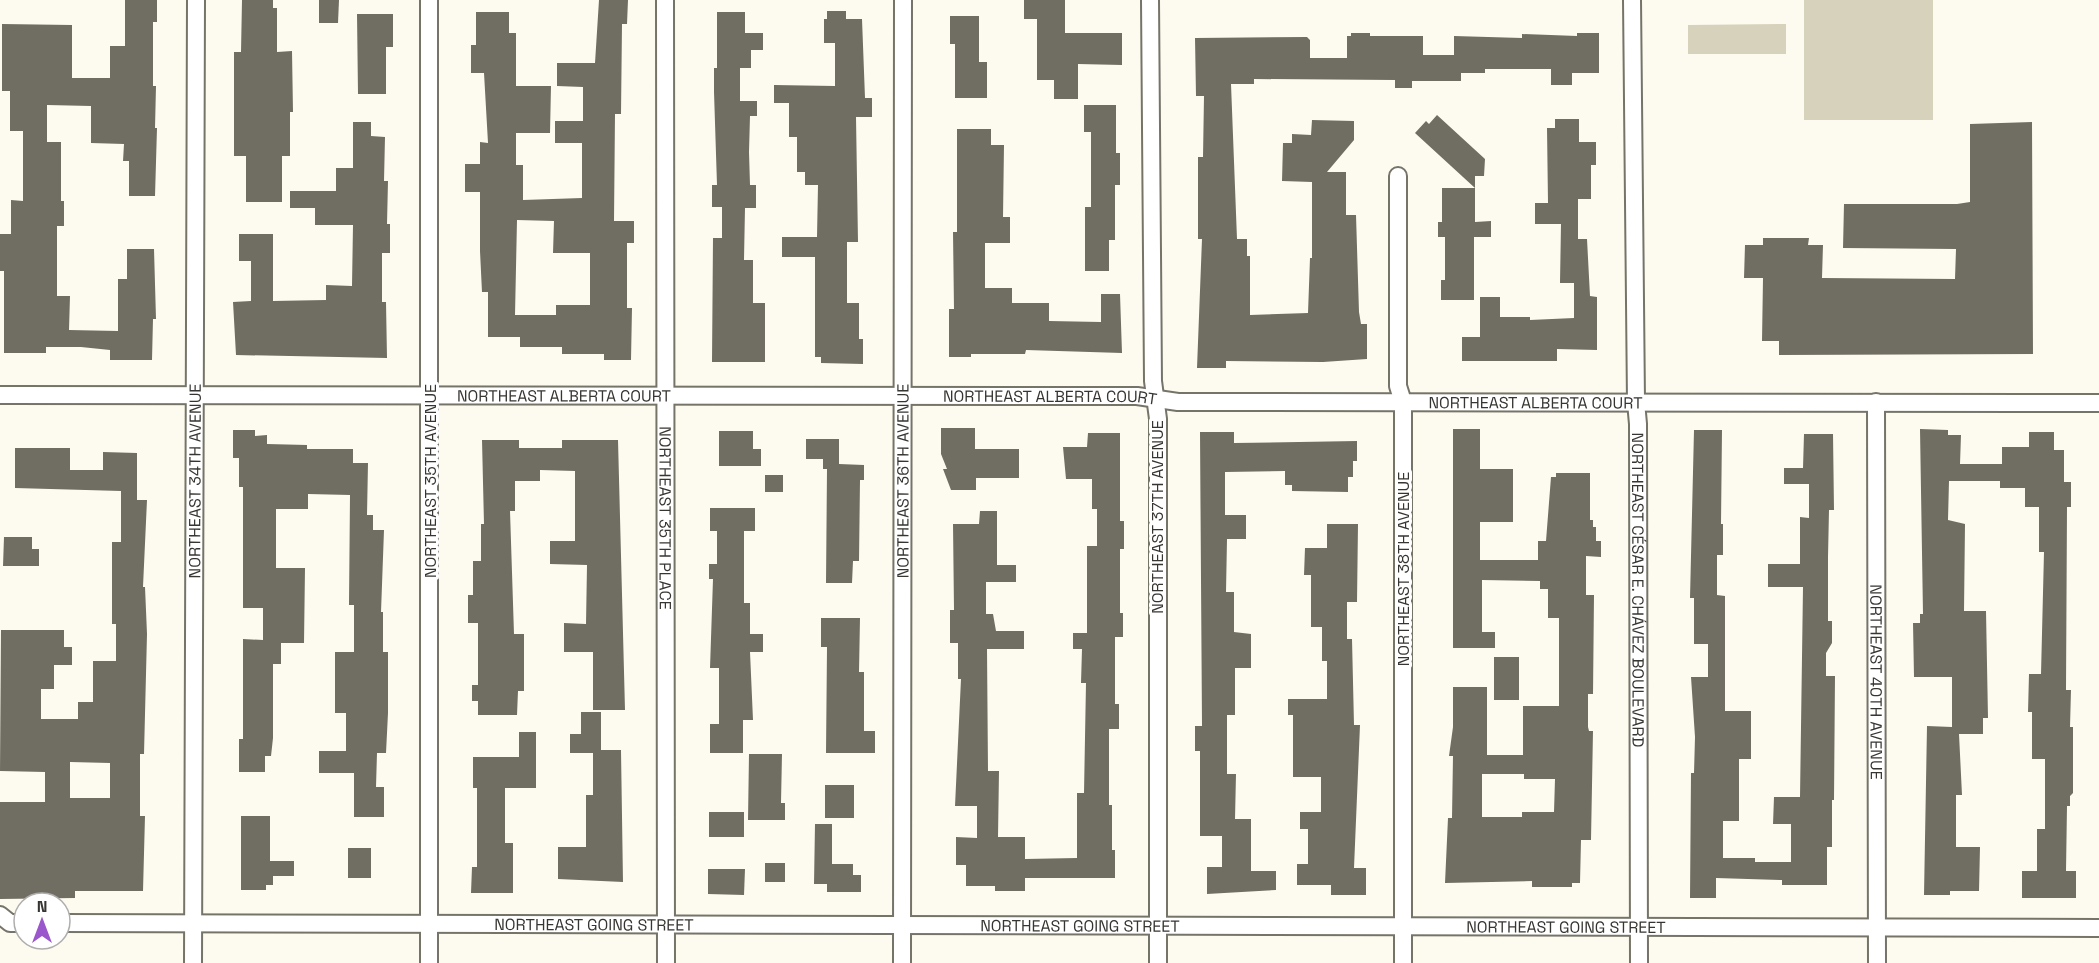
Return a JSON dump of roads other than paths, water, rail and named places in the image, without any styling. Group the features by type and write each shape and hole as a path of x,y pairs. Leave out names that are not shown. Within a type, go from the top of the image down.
{"street":[{"name":"NORTHEAST 34TH AVENUE","path":"193,963 196,0"},
{"name":"NORTHEAST 35TH AVENUE","path":"429,0 429,963"},
{"name":"NORTHEAST 35TH PLACE","path":"665,0 666,963"},
{"name":"NORTHEAST 36TH AVENUE","path":"902,963 903,0"},
{"name":"NORTHEAST 37TH AVENUE","path":"1150,0 1153,381 1158,418 1158,963"},
{"name":"NORTHEAST CÉSAR E. CHÁVEZ BOULEVARD","path":"1632,0 1638,424 1639,963"},
{"name":"NORTHEAST 38TH AVENUE","path":"1398,176 1398,386 1403,402 1403,963"},
{"name":"NORTHEAST ALBERTA COURT","path":"0,395 1137,396 1178,402 2099,403"},
{"name":"NORTHEAST 40TH AVENUE","path":"1876,402 1877,963"},
{"name":"NORTHEAST GOING STREET","path":"72,923 2099,928"}]}
